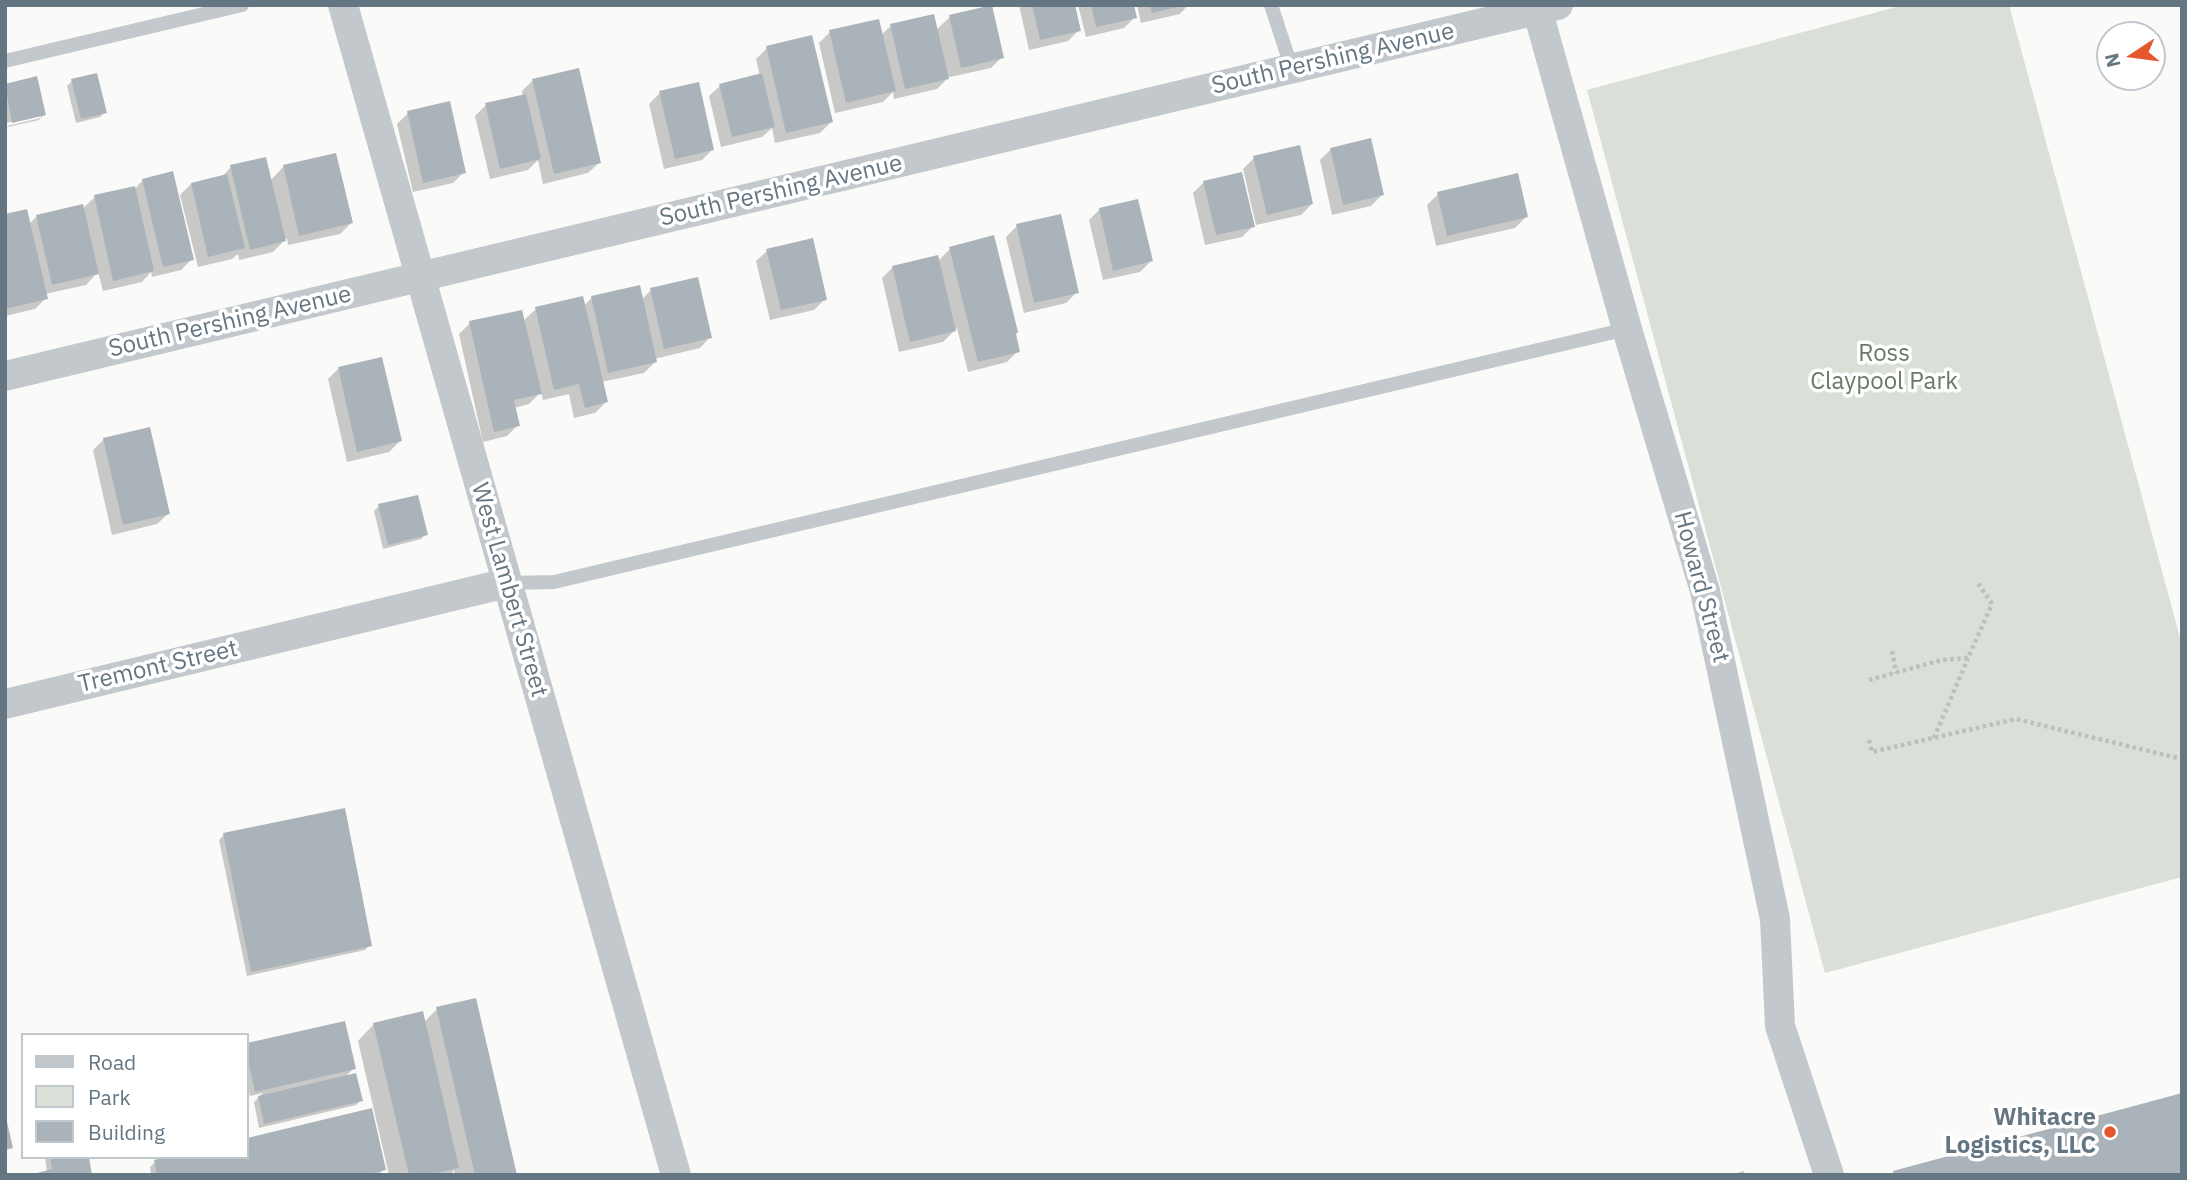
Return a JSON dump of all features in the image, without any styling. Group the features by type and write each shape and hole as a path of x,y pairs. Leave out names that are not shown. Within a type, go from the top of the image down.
{"street":[{"name":"West Lambert Street","path":"342,5 676,1175"},
{"name":"South Pershing Avenue","path":"5,376 1544,7"},
{"name":"Howard Street","path":"1544,7 1628,329 1705,591 1775,919 1780,1026 1829,1175"},
{"name":"Tremont Street","path":"5,704 507,583"}],"lane":[{"path":"5,61 242,5"},
{"path":"1271,5 1292,69"},
{"path":"507,583 554,582 1628,329"}],"path":[{"path":"1934,738 1992,604 1978,583"},
{"path":"1892,652 1896,673"},
{"path":"1869,681 1942,660 1968,658"},
{"path":"1869,740 1872,752 2016,719 2182,759"}],"green space":[{"name":"Ross Claypool Park","path":"1904,5 2009,5 2182,645 2182,877 1825,973 1587,90"}],"building":[{"path":"992,5 1004,58 961,68 949,15"},
{"path":"1032,5 1075,5 1081,31 1040,40"},
{"path":"1091,5 1134,5 1137,18 1096,27"},
{"path":"1150,5 1181,5 1181,6 1152,13"},
{"path":"934,14 949,79 905,89 890,24"},
{"path":"879,19 896,91 846,103 829,30"},
{"path":"812,35 833,122 786,133 766,46"},
{"path":"579,68 601,163 554,174 532,79"},
{"path":"97,73 107,113 81,119 71,79"},
{"path":"762,73 775,127 732,137 719,84"},
{"path":"37,76 46,115 12,123 5,84"},
{"path":"699,82 714,150 675,159 659,91"},
{"path":"526,94 541,159 500,169 485,103"},
{"path":"450,101 466,173 423,183 407,111"},
{"path":"1371,138 1384,195 1343,205 1330,148"},
{"path":"1300,145 1313,204 1267,215 1253,156"},
{"path":"336,153 353,223 299,236 283,165"},
{"path":"266,157 286,241 250,250 230,165"},
{"path":"173,171 194,260 163,267 142,179"},
{"path":"1242,172 1255,227 1216,235 1203,181"},
{"path":"1518,173 1528,217 1447,236 1437,192"},
{"path":"227,174 245,248 208,257 191,183"},
{"path":"135,186 154,271 113,281 94,195"},
{"path":"1138,199 1153,261 1113,271 1099,208"},
{"path":"83,204 99,274 52,285 36,215"},
{"path":"27,209 48,299 5,309 5,214"},
{"path":"1061,214 1079,293 1034,303 1016,224"},
{"path":"994,235 1018,332 1016,334 1020,352 978,362 949,247"},
{"path":"813,238 827,300 781,310 766,249"},
{"path":"938,255 956,331 910,342 892,266"},
{"path":"698,277 712,338 664,349 650,288"},
{"path":"640,285 657,362 608,373 591,296"},
{"path":"583,296 608,402 585,408 579,384 554,390 535,307"},
{"path":"522,310 542,394 514,400 520,426 494,432 469,321"},
{"path":"382,357 402,441 357,452 338,367"},
{"path":"150,427 170,514 123,525 103,438"},
{"path":"418,495 428,535 388,545 378,504"},
{"path":"345,808 372,946 251,972 223,833"},
{"path":"476,998 517,1175 475,1175 436,1007"},
{"path":"423,1011 459,1168 428,1175 409,1175 373,1023"},
{"path":"345,1021 356,1069 255,1092 248,1060 248,1043"},
{"path":"356,1073 363,1101 264,1124 258,1096"},
{"name":"Whitacre Logistics, LLC","path":"2182,1093 2182,1175 1894,1175 1893,1171"},
{"path":"372,1108 386,1170 365,1175 157,1175 154,1160 158,1159 248,1159 248,1138"},
{"path":"5,1113 13,1148 5,1150"},
{"path":"50,1159 89,1159 92,1175 30,1175 52,1169"}],"place":[{"name":"Whitacre Logistics, LLC","path":"2110,1132"}]}
